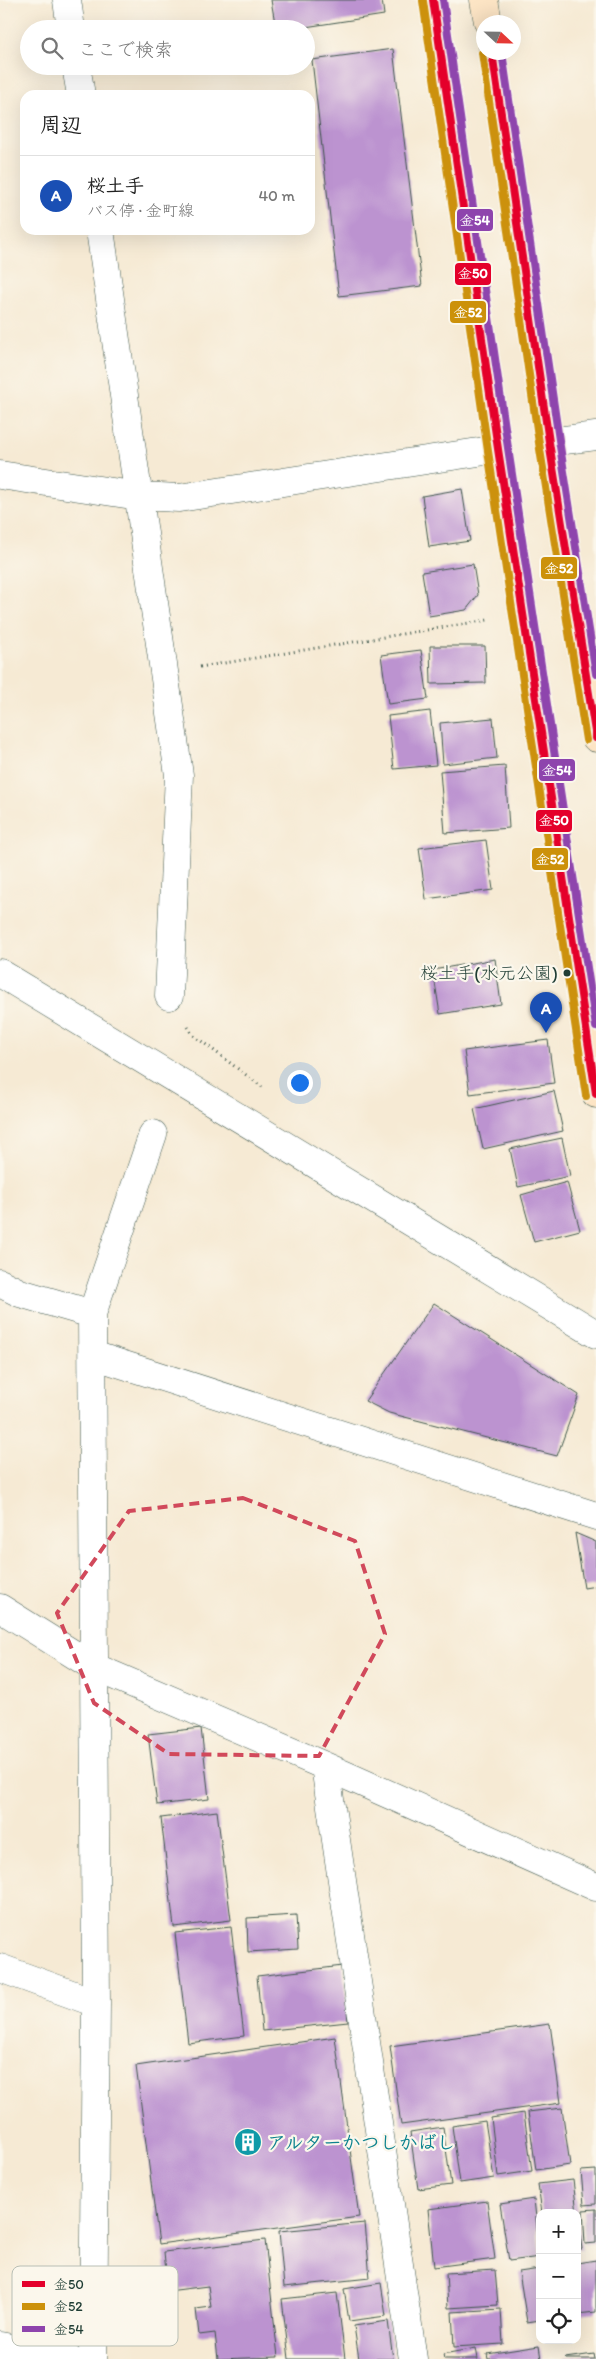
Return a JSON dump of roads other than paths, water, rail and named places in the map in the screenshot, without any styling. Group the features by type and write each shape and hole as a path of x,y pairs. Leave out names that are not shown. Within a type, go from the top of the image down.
{"main road":[{"path":"434,0 498,449 596,1094"},
{"path":"484,0 487,15"},
{"path":"493,60 549,442 596,738"}],"street":[{"path":"67,0 70,20"},
{"path":"77,75 79,90"},
{"path":"101,235 179,774 169,996"},
{"path":"549,442 596,436"},
{"path":"0,475 140,496 179,498 498,449"},
{"path":"0,973 596,1334"},
{"path":"94,2266 96,2003 92,1314 153,1134"},
{"path":"0,1283 20,1292 92,1314"},
{"path":"93,1355 596,1516"},
{"path":"0,1608 94,1667 325,1766 596,1887"},
{"path":"325,1766 413,2359"},
{"path":"0,1968 96,2003"},
{"path":"0,2346 69,2359"},
{"path":"93,2346 93,2359"}],"place":[{"name":"桜土手(水元公園)","path":"567,973"},
{"name":"桜土手","path":"546,1033"},
{"name":"アルターかつしかばし","path":"248,2142"}]}
